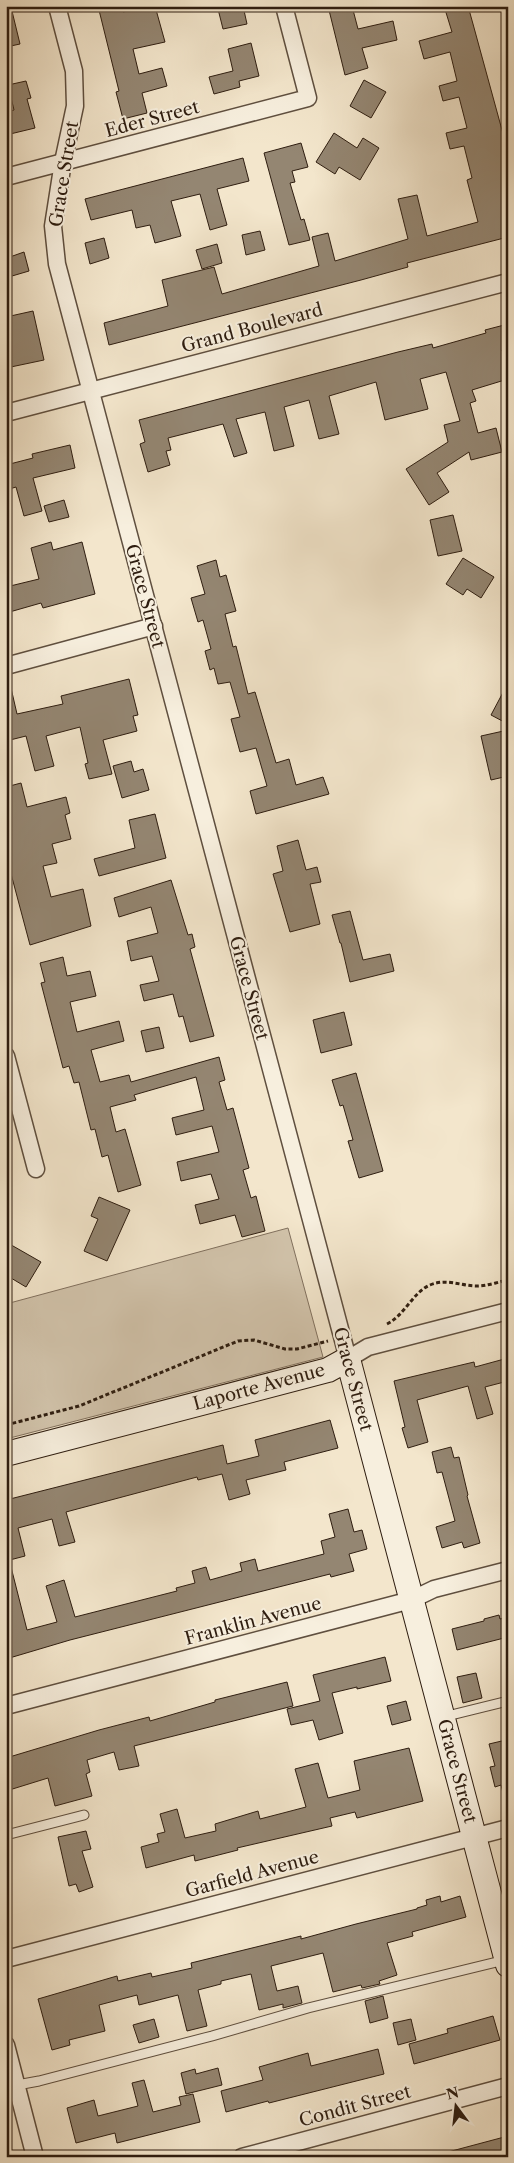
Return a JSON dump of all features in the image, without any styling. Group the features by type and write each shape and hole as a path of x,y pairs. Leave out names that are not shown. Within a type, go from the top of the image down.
{"street":[{"name":"Grace Street","path":"57,6 74,71 75,106 63,162 53,226 57,264 507,1961"},
{"name":"Eder Street","path":"6,177 308,98 284,6"},
{"name":"Grand Boulevard","path":"6,413 508,282"},
{"path":"6,666 154,626"},
{"path":"6,1056 36,1169"},
{"name":"Laporte Avenue","path":"6,1454 328,1370 344,1348 368,1347 508,1311"},
{"name":"Franklin Avenue","path":"6,1706 412,1600 434,1589 508,1570"},
{"name":"Garfield Avenue","path":"6,1959 508,1828"},
{"path":"6,2045 11,2086 36,2157"},
{"name":"Condit Street","path":"242,2157 508,2086"}],"lane":[{"path":"442,1718 508,1701"},
{"path":"6,1835 84,1815"},
{"path":"11,2086 39,2081 154,2051 308,2008 507,1961"}],"path":[{"path":"379,1326 388,1324 400,1316 420,1293 430,1285 444,1282 478,1286 508,1280"},
{"path":"6,1425 79,1406 238,1341 254,1340 291,1349 344,1348"}],"shaded area":[{"path":"288,1228 323,1357 6,1439 6,1304"}],"building":[{"path":"98,6 122,6 123,12 155,6 165,42 133,49 139,74 162,68 167,86 142,93 147,113 123,119 116,92 119,91"},
{"path":"228,6 243,6 247,24 223,29 218,9"},
{"path":"328,6 352,6 358,29 393,21 397,40 362,48 368,68 345,75"},
{"path":"444,6 468,6 473,24 508,152 508,158 504,158 508,175 508,237 407,263 408,267 361,280 109,345 104,323 168,306 162,280 214,267 222,294 319,266 312,237 328,233 335,261 408,239 398,199 417,195 427,236 478,222 467,180 472,178 464,146 450,149 446,133 467,128 459,97 443,101 439,86 457,81 450,52 424,59 419,41 452,32"},
{"path":"6,7 11,7 20,44 6,47"},
{"path":"251,43 259,76 239,81 240,87 214,94 209,77 233,71 228,49"},
{"path":"364,80 386,92 371,118 350,106"},
{"path":"26,81 31,98 27,99 35,128 6,135 6,112 14,110 8,85"},
{"path":"334,133 357,148 363,138 379,148 360,180 339,167 335,174 316,162"},
{"path":"301,143 308,167 292,171 295,182 290,183 301,220 304,219 310,240 289,245 264,153"},
{"path":"243,158 249,181 217,189 227,225 210,230 200,194 171,201 181,236 155,243 150,225 136,228 132,210 91,220 85,199"},
{"path":"260,231 265,250 246,255 242,235"},
{"path":"104,238 109,258 90,264 85,243"},
{"path":"217,244 222,263 202,269 196,250"},
{"path":"24,252 29,271 12,276 7,258"},
{"path":"33,311 44,360 6,368 6,317"},
{"path":"508,324 508,348 502,350 508,367 508,379 472,390 476,401 470,403 478,433 496,428 502,452 471,460 469,452 437,473 449,492 429,505 406,469 448,442 444,425 460,421 446,372 420,379 428,409 385,420 376,382 329,396 339,434 319,439 309,400 284,407 294,446 274,451 265,412 236,419 247,453 234,457 223,424 168,438 171,450 166,451 170,465 148,472 140,444 145,442 139,420 398,352 432,344 433,348 486,333 485,330"},
{"path":"70,445 75,468 33,478 42,511 24,516 16,487 6,490 6,465 33,458 32,454"},
{"path":"64,500 69,517 49,522 44,506"},
{"path":"453,515 462,551 438,556 430,520"},
{"path":"51,542 53,550 82,542 95,594 43,608 41,603 6,613 6,587 39,579 31,548"},
{"path":"463,558 494,577 481,598 467,589 463,595 446,584"},
{"path":"216,560 220,577 226,575 236,611 225,614 233,647 236,646 248,694 255,692 276,763 289,759 296,785 323,777 329,794 256,814 250,791 267,786 256,748 240,752 231,719 240,717 230,682 218,684 214,668 210,670 205,651 211,649 203,620 198,622 191,598 205,594 197,566"},
{"path":"129,679 138,715 133,716 137,731 103,740 112,774 89,779 85,764 88,763 80,727 46,736 54,766 35,771 26,736 6,741 6,689 11,688 17,714 63,704 61,696"},
{"path":"508,683 508,724 491,715"},
{"path":"508,730 508,776 491,780 481,736"},
{"path":"131,761 134,772 143,769 149,790 122,798 113,766"},
{"path":"21,783 27,807 66,797 70,813 65,815 71,839 52,844 57,863 43,866 51,897 83,889 91,926 30,945 6,855 6,787"},
{"path":"155,814 166,858 99,876 94,859 135,848 129,820"},
{"path":"298,840 306,870 317,867 321,882 310,884 320,924 290,932 273,874 283,871 277,846"},
{"path":"171,880 188,935 192,934 195,947 190,949 214,1036 190,1042 183,1016 179,1017 173,994 144,1001 140,985 159,981 152,956 131,961 127,941 158,933 151,907 119,917 114,898"},
{"path":"350,911 363,960 390,954 394,971 350,982 332,915"},
{"path":"63,957 67,976 90,971 96,996 70,1002 77,1032 119,1021 124,1041 91,1050 100,1082 129,1075 131,1082 219,1057 225,1080 219,1082 227,1110 233,1108 249,1168 243,1170 251,1198 256,1196 265,1231 242,1237 235,1215 200,1224 195,1205 219,1199 211,1174 181,1181 177,1162 219,1152 212,1126 176,1135 172,1118 204,1110 196,1077 134,1095 136,1100 110,1107 116,1132 125,1129 141,1185 118,1192 108,1155 102,1157 95,1129 91,1130 79,1082 74,1083 69,1066 63,1068 41,983 45,982 40,963"},
{"path":"344,1012 352,1045 321,1053 313,1020"},
{"path":"159,1027 164,1048 146,1052 141,1031"},
{"path":"356,1073 383,1171 359,1178 348,1141 353,1140 343,1105 340,1106 332,1080"},
{"path":"99,1197 130,1210 107,1261 84,1251 98,1219 91,1216"},
{"path":"6,1242 41,1262 26,1287 6,1275"},
{"path":"508,1358 508,1381 485,1387 493,1414 477,1419 468,1386 417,1400 428,1442 408,1448 402,1428 405,1427 394,1381 474,1362 475,1367"},
{"path":"330,1420 338,1448 284,1462 286,1470 246,1480 250,1494 229,1500 222,1474 198,1480 197,1477 66,1512 75,1542 59,1546 52,1519 18,1528 25,1556 6,1561 6,1500 223,1445 227,1464 259,1456 255,1440"},
{"path":"451,1447 454,1458 459,1457 480,1543 464,1548 462,1542 442,1548 436,1527 455,1521 442,1472 437,1473 432,1452"},
{"path":"348,1509 354,1532 362,1530 367,1549 349,1554 354,1571 331,1577 330,1574 70,1640 6,1659 6,1568 11,1567 27,1630 57,1622 46,1586 64,1580 75,1617 177,1591 176,1588 195,1583 192,1571 206,1567 210,1580 242,1571 240,1563 255,1559 258,1571 324,1554 321,1541 335,1537 329,1514"},
{"path":"499,1615 500,1619 508,1617 508,1637 457,1650 452,1629"},
{"path":"385,1657 391,1681 332,1693 343,1733 319,1740 313,1720 291,1725 287,1709 320,1701 313,1675"},
{"path":"476,1673 482,1698 463,1703 457,1677"},
{"path":"287,1682 293,1706 134,1746 139,1766 119,1770 114,1752 87,1760 90,1772 86,1774 92,1796 55,1806 48,1778 6,1791 6,1758 99,1730 149,1717 150,1721 215,1702 215,1700"},
{"path":"406,1701 411,1720 392,1725 387,1706"},
{"path":"506,1740 508,1748 508,1796 504,1797 501,1785 495,1787 490,1767 495,1766 489,1744"},
{"path":"409,1748 423,1801 357,1818 355,1812 330,1818 332,1826 237,1848 238,1850 195,1861 194,1855 146,1868 141,1847 159,1842 157,1834 165,1832 160,1814 177,1809 185,1838 216,1831 215,1824 258,1811 260,1819 306,1807 295,1769 318,1763 328,1798 360,1790 354,1761"},
{"path":"86,1831 91,1849 82,1851 93,1887 79,1892 76,1884 69,1886 58,1837"},
{"path":"440,1896 441,1902 460,1896 466,1917 412,1932 413,1936 387,1943 397,1975 379,1981 380,1984 362,1988 361,1985 333,1992 323,1953 271,1966 277,1991 298,1986 302,2003 283,2008 283,2004 259,2010 251,1974 221,1981 221,1984 198,1990 207,2026 187,2031 178,1995 139,2005 137,1995 99,2005 105,2031 69,2040 70,2045 52,2050 38,1999 117,1976 118,1981 151,1973 152,1977 192,1968 191,1963 301,1936 301,1939 417,1909 427,1905 426,1900"},
{"path":"383,1996 388,2018 370,2023 365,2001"},
{"path":"493,2016 500,2040 414,2064 409,2044 448,2033 447,2029"},
{"path":"154,2019 159,2037 139,2043 133,2025"},
{"path":"411,2019 416,2040 398,2045 393,2023"},
{"path":"378,2049 384,2074 226,2112 221,2091 263,2080 259,2067 308,2053 311,2066"},
{"path":"218,2068 222,2085 186,2094 181,2073 195,2069 196,2074"},
{"path":"144,2080 153,2112 181,2105 179,2097 193,2094 200,2122 117,2143 115,2133 76,2143 67,2108 94,2100 98,2116 138,2106 132,2083"},
{"path":"508,2136 508,2157 449,2157 448,2152"}]}
